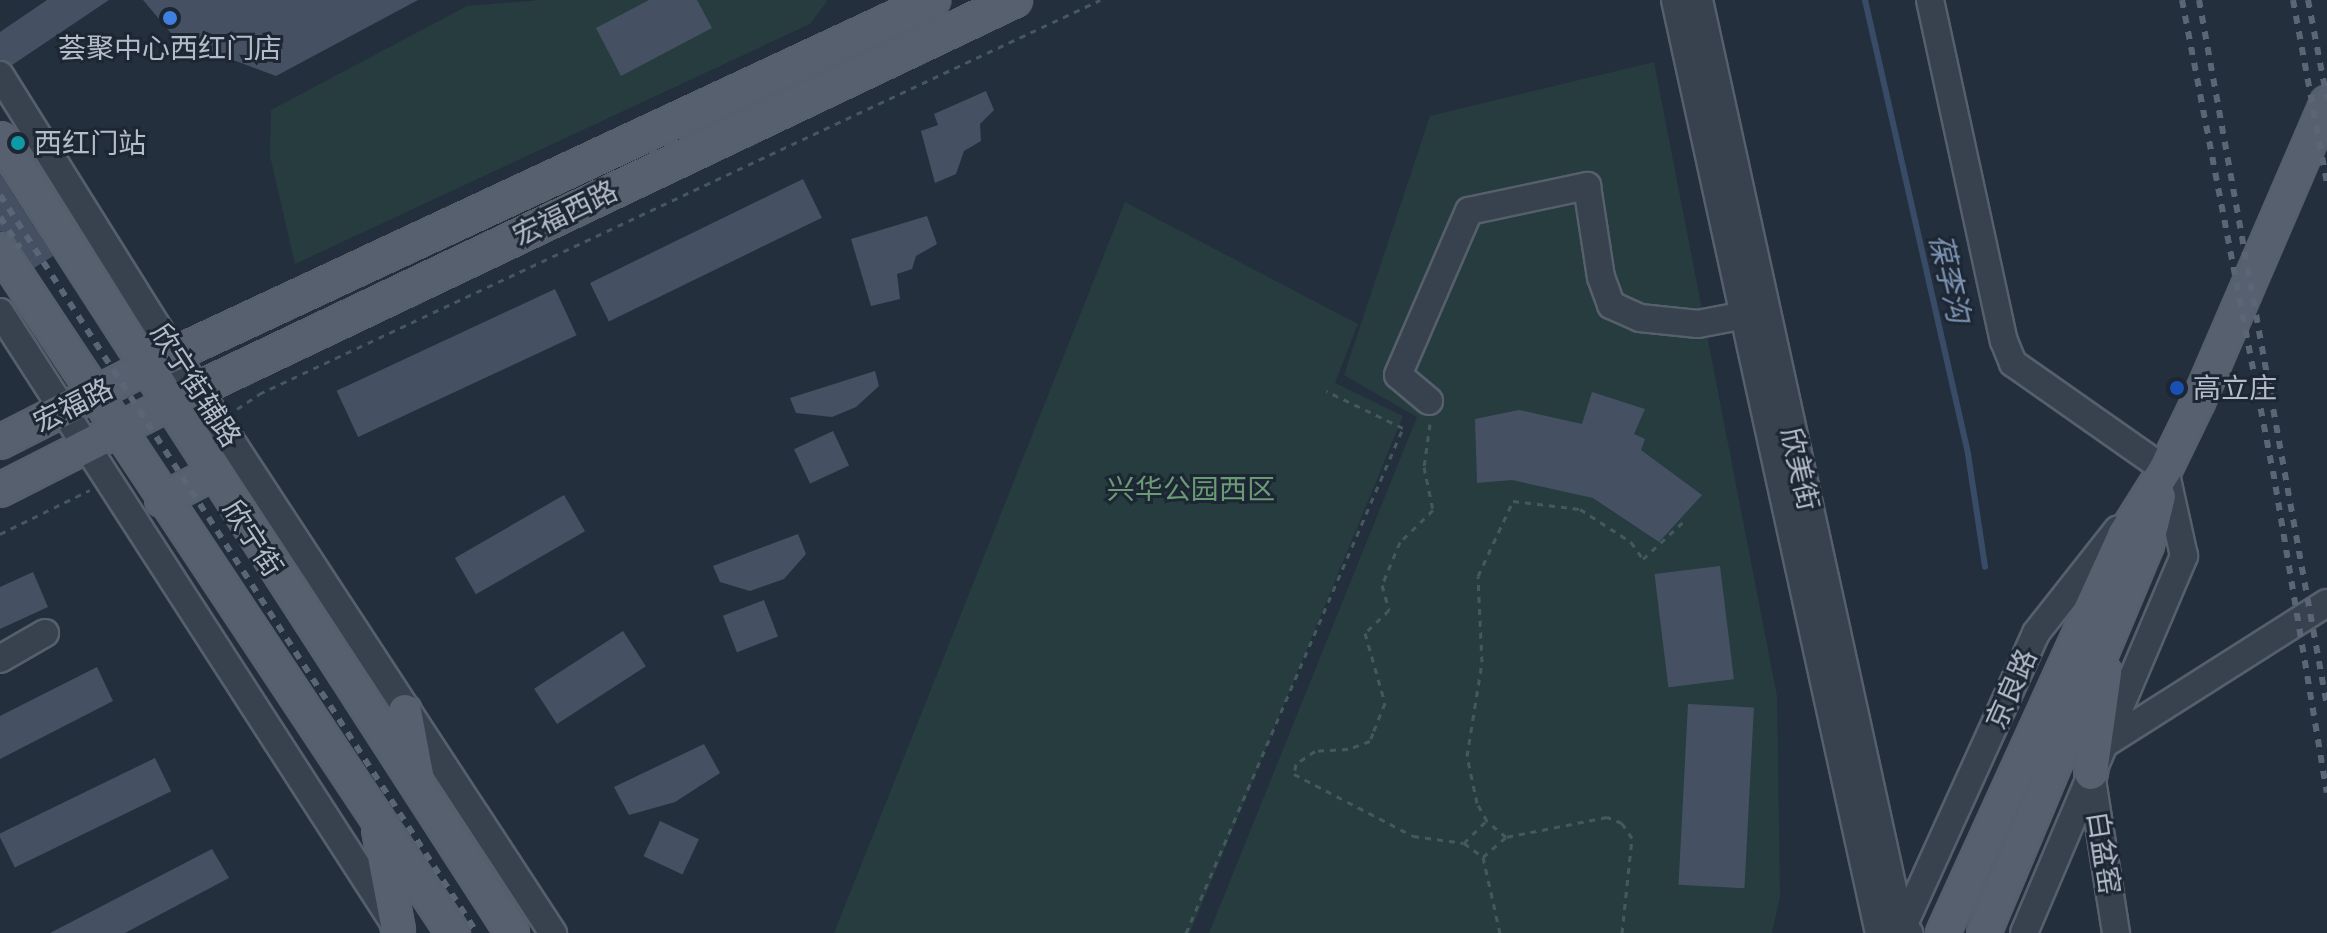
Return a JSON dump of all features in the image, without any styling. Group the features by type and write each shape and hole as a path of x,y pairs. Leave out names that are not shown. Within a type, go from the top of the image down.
{"main road":[{"name":"宏福西路","path":"145,368 898,7 933,0"},
{"name":"宏福西路","path":"118,432 198,389 917,45 974,8 1015,0"},
{"name":"京良路","path":"1943,933 2124,535 2165,470 2327,103"},
{"name":"欣宁街","path":"0,139 421,799 512,933"},
{"name":"欣宁街","path":"0,250 162,500 453,933"},
{"name":"宏福路","path":"0,442 145,368"},
{"name":"宏福路","path":"0,490 118,432"},
{"name":"京良路","path":"1984,933 2147,545 2165,470"},
{"path":"162,500 212,474"},
{"path":"2097,759 2112,629"},
{"path":"405,711 421,799"},
{"path":"376,815 400,931"}],"street":[{"name":"欣美街","path":"1675,0 1745,315 1897,932"},
{"name":"欣美街","path":"1699,0 1897,932"},
{"path":"1930,0 2004,341 2013,363 2165,470 2184,556 2024,933"},
{"path":"898,7 917,45"},
{"name":"欣宁街辅路","path":"0,75 175,355 553,933"},
{"path":"1429,401 1398,375 1469,211 1587,186 1601,277 1611,305 1640,318 1698,324 1745,315"},
{"path":"0,312 400,931"},
{"name":"京良路","path":"1897,932 2036,633 2165,470"},
{"path":"2097,759 2327,603"},
{"path":"0,659 45,633"},
{"name":"白盆窑","path":"2097,759 2116,933"}],"path":[{"name":"宏福西路","path":"219,422 259,394 1100,0"},
{"path":"1186,933 1403,428 1326,391"},
{"path":"1429,401 1431,441 1424,467 1433,510 1400,542 1382,585 1389,610 1365,633 1385,703 1370,741 1315,751 1296,764 1294,774 1413,836 1464,843 1483,857 1500,933"},
{"path":"1506,837 1487,821 1467,756 1482,662 1478,576 1513,501 1580,509 1631,542 1643,559 1683,522"},
{"path":"1483,857 1506,837 1607,817 1622,823 1632,838 1622,933"},
{"path":"1464,843 1487,821"}],"green space":[{"path":"540,0 828,0 810,24 295,264 270,156 271,110 467,6"},
{"path":"1654,62 1777,696 1780,896 1772,933 1209,933 1417,417 1344,375 1430,116"},
{"name":"兴华公园西区","path":"1125,202 1358,324 1335,383 1403,416 1190,933 834,933"}],"building":[{"path":"47,0 109,0 12,65 0,59 0,32"},
{"path":"143,0 418,0 276,76 176,39"},
{"path":"649,0 697,0 712,28 621,76 596,28"},
{"path":"986,91 994,110 980,124 981,141 964,151 956,174 935,183 921,131 938,125 934,114"},
{"path":"0,174 53,256 34,268 15,239 0,231"},
{"path":"803,179 822,218 609,322 590,283"},
{"path":"927,216 937,244 916,256 912,269 897,274 900,299 871,306 851,239"},
{"path":"555,289 577,335 358,437 337,391"},
{"path":"875,371 879,386 856,407 832,417 796,413 790,398"},
{"path":"1592,392 1645,409 1634,434 1645,439 1641,450 1702,495 1659,542 1593,498 1512,480 1477,483 1475,419 1519,410 1582,424"},
{"path":"833,431 849,465 810,484 794,449"},
{"path":"564,495 585,531 476,594 455,558"},
{"path":"798,534 806,554 784,579 750,591 720,582 713,566"},
{"path":"1720,566 1734,679 1668,687 1654,574"},
{"path":"33,572 48,607 0,629 0,587"},
{"path":"764,600 778,636 737,652 723,616"},
{"path":"623,631 646,666 557,724 534,689"},
{"path":"97,667 113,701 0,759 0,716"},
{"path":"1688,704 1754,707 1744,888 1679,885"},
{"path":"704,744 720,773 675,802 629,815 614,787"},
{"path":"155,758 171,791 15,868 0,834"},
{"path":"660,821 699,839 682,875 644,856"},
{"path":"212,849 229,878 125,933 50,933"}],"waterway":[{"name":"葆李沟","path":"1865,0 1968,454 1985,567"}],"railway":[{"path":"2182,0 2273,471 2327,792"},
{"path":"2199,0 2327,706"},
{"path":"2293,0 2327,184"},
{"path":"2308,0 2327,99"},
{"path":"0,195 477,933"},
{"path":"0,217 20,248"}],"place":[{"name":"荟聚中心西红门店","path":"170,18"},
{"name":"西红门站","path":"18,143"},
{"name":"高立庄","path":"2177,388"}]}
